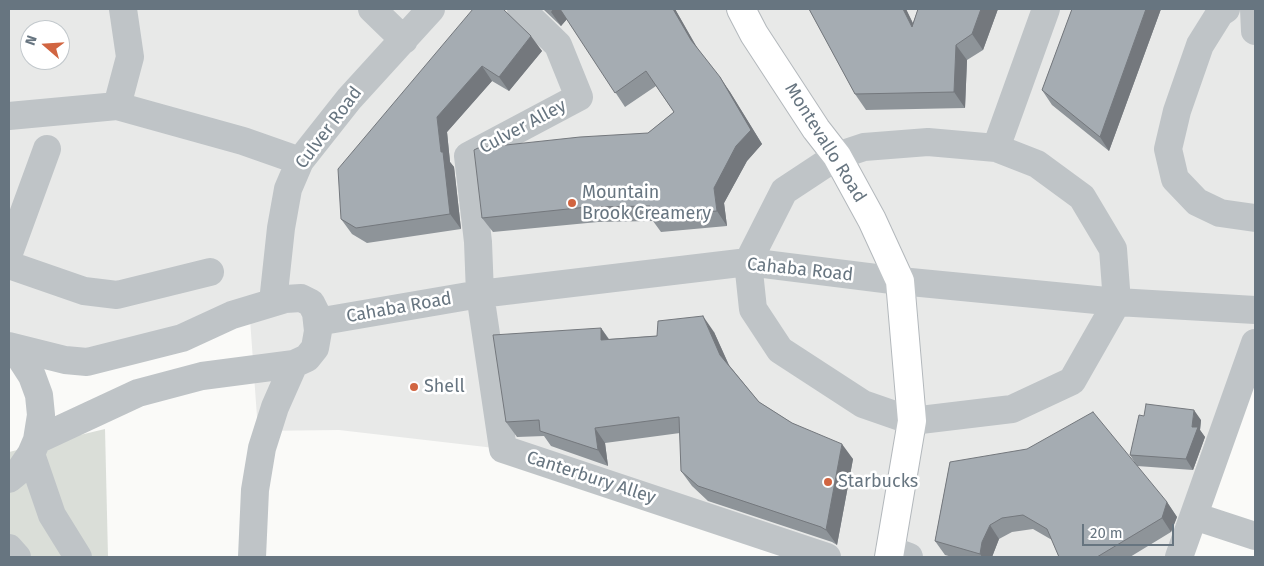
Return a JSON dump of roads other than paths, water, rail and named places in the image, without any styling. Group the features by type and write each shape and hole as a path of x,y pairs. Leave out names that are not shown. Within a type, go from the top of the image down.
{"main road":[{"name":"Montevallo Road","path":"741,9 754,34 816,129 837,156 872,220 900,281 912,421 896,555"}],"street":[{"path":"117,106 130,57 123,9"},
{"path":"372,9 404,40"},
{"name":"Culver Road","path":"273,302 281,228 288,189 300,161 349,98 431,9"},
{"name":"Culver Alley","path":"480,294 478,242 468,156 579,97 558,45 521,9"},
{"path":"996,148 1046,9"},
{"path":"1226,9 1220,13 1200,45 1177,111 1168,149 1175,179 1197,202 1220,213 1255,218"},
{"path":"1254,9 1255,31"},
{"path":"9,116 117,106 243,141 300,161"},
{"path":"928,142 996,148 1037,164 1082,197 1113,249 1118,302 1072,381 1012,409 912,421 863,404 780,350 753,309 748,262 784,191 837,156 864,147 928,142"},
{"path":"9,253 46,149"},
{"name":"Cahaba Road","path":"318,322 480,294 748,262 900,281 1118,302 1255,310"},
{"path":"9,265 84,291 118,295 210,272"},
{"name":"Canterbury Alley","path":"480,294 503,449 827,557"},
{"path":"9,347 65,360 87,362 182,338 232,315 273,302 301,298 311,302 316,313 318,331 315,348 307,358 294,364 202,376 138,394 34,447"},
{"path":"1179,557 1255,343"},
{"path":"9,347 21,359 32,376 39,395 41,415 34,447 20,470 9,479"},
{"path":"252,557 255,490 262,448 275,407 294,364"},
{"path":"34,447 52,515 78,557"},
{"path":"1194,516 1255,536"},
{"path":"9,548 18,557"}],"place":[{"name":"Mountain Brook Creamery","path":"572,203"},
{"name":"Shell","path":"414,387"},
{"name":"Starbucks","path":"828,482"}]}
